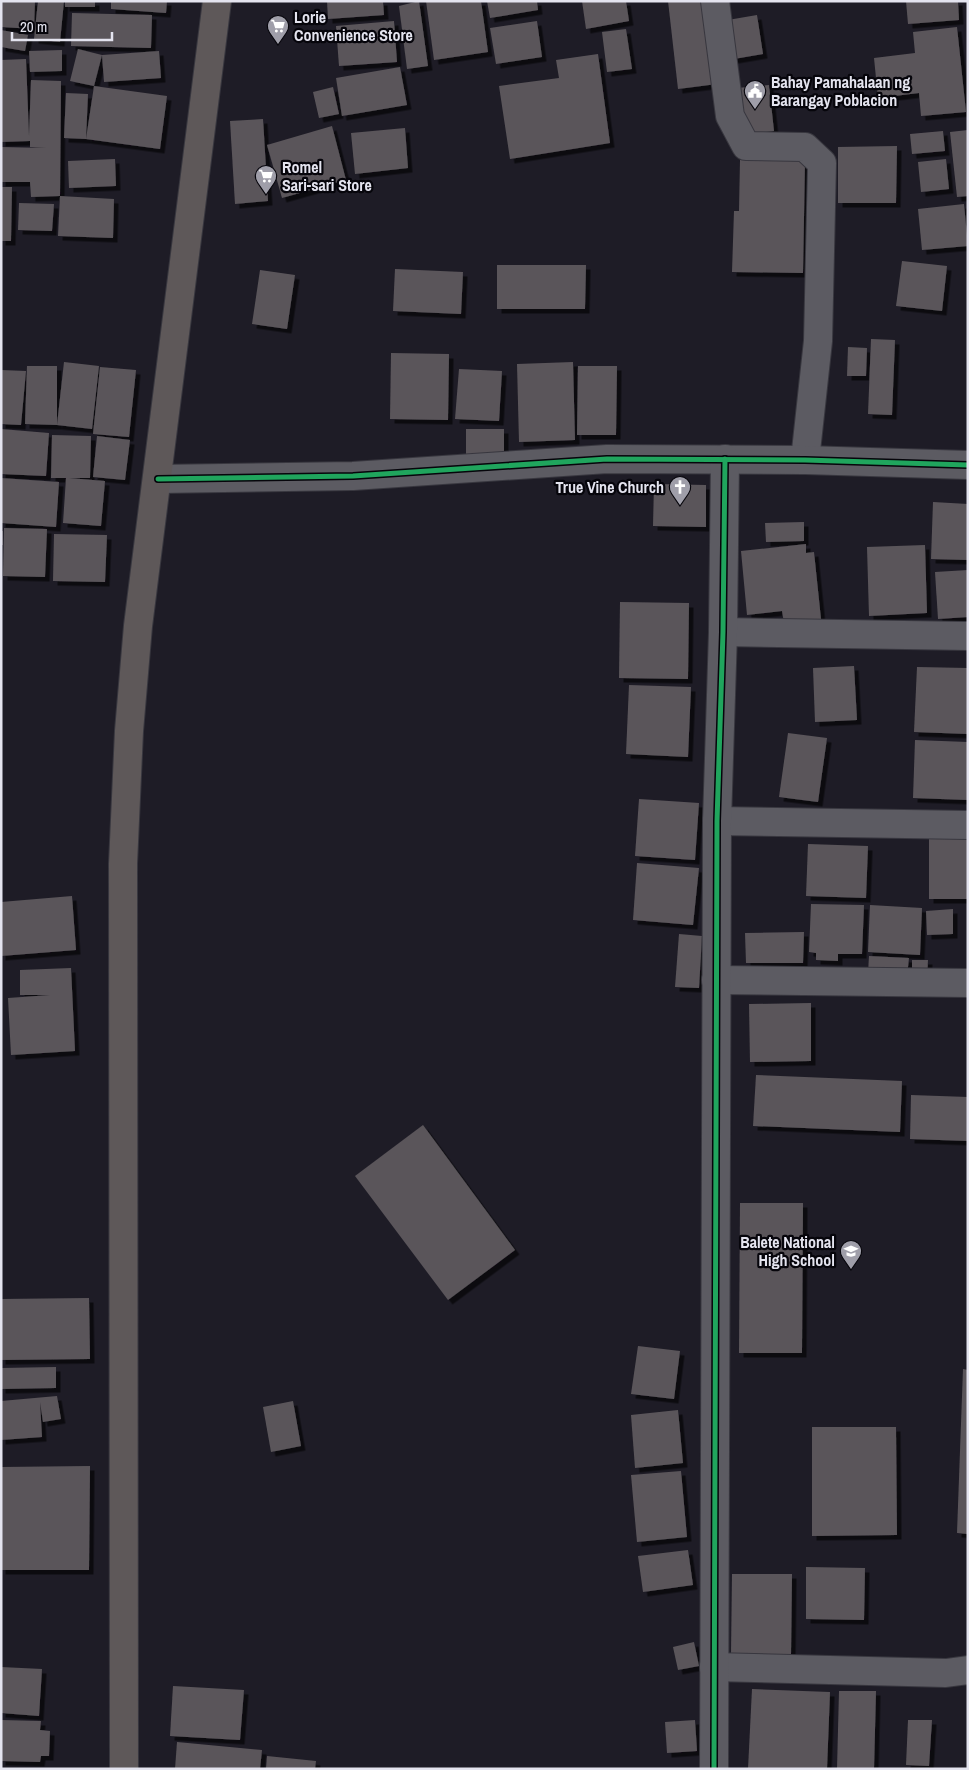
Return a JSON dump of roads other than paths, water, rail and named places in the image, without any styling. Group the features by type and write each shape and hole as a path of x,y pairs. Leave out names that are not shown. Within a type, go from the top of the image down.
{"main road":[{"path":"124,1769 123,864 129,731 136,645 217,1"}],"street":[{"path":"715,1 730,116 746,146 805,147 822,163 818,341 805,460"},
{"path":"158,479 353,476 607,459 805,460 968,465"},
{"path":"714,1769 717,821 723,632 725,459"},
{"path":"723,632 968,636"},
{"path":"717,821 968,825"},
{"path":"716,980 968,983"},
{"path":"714,1667 946,1672 968,1670"}],"place":[{"name":"Lorie Convenience Store","path":"278,45"},
{"name":"Bahay Pamahalaan ng Barangay Poblacion","path":"755,110"},
{"name":"Romel Sari-sari Store","path":"266,195"},
{"name":"True Vine Church","path":"680,506"},
{"name":"Balete National High School","path":"851,1270"}]}
